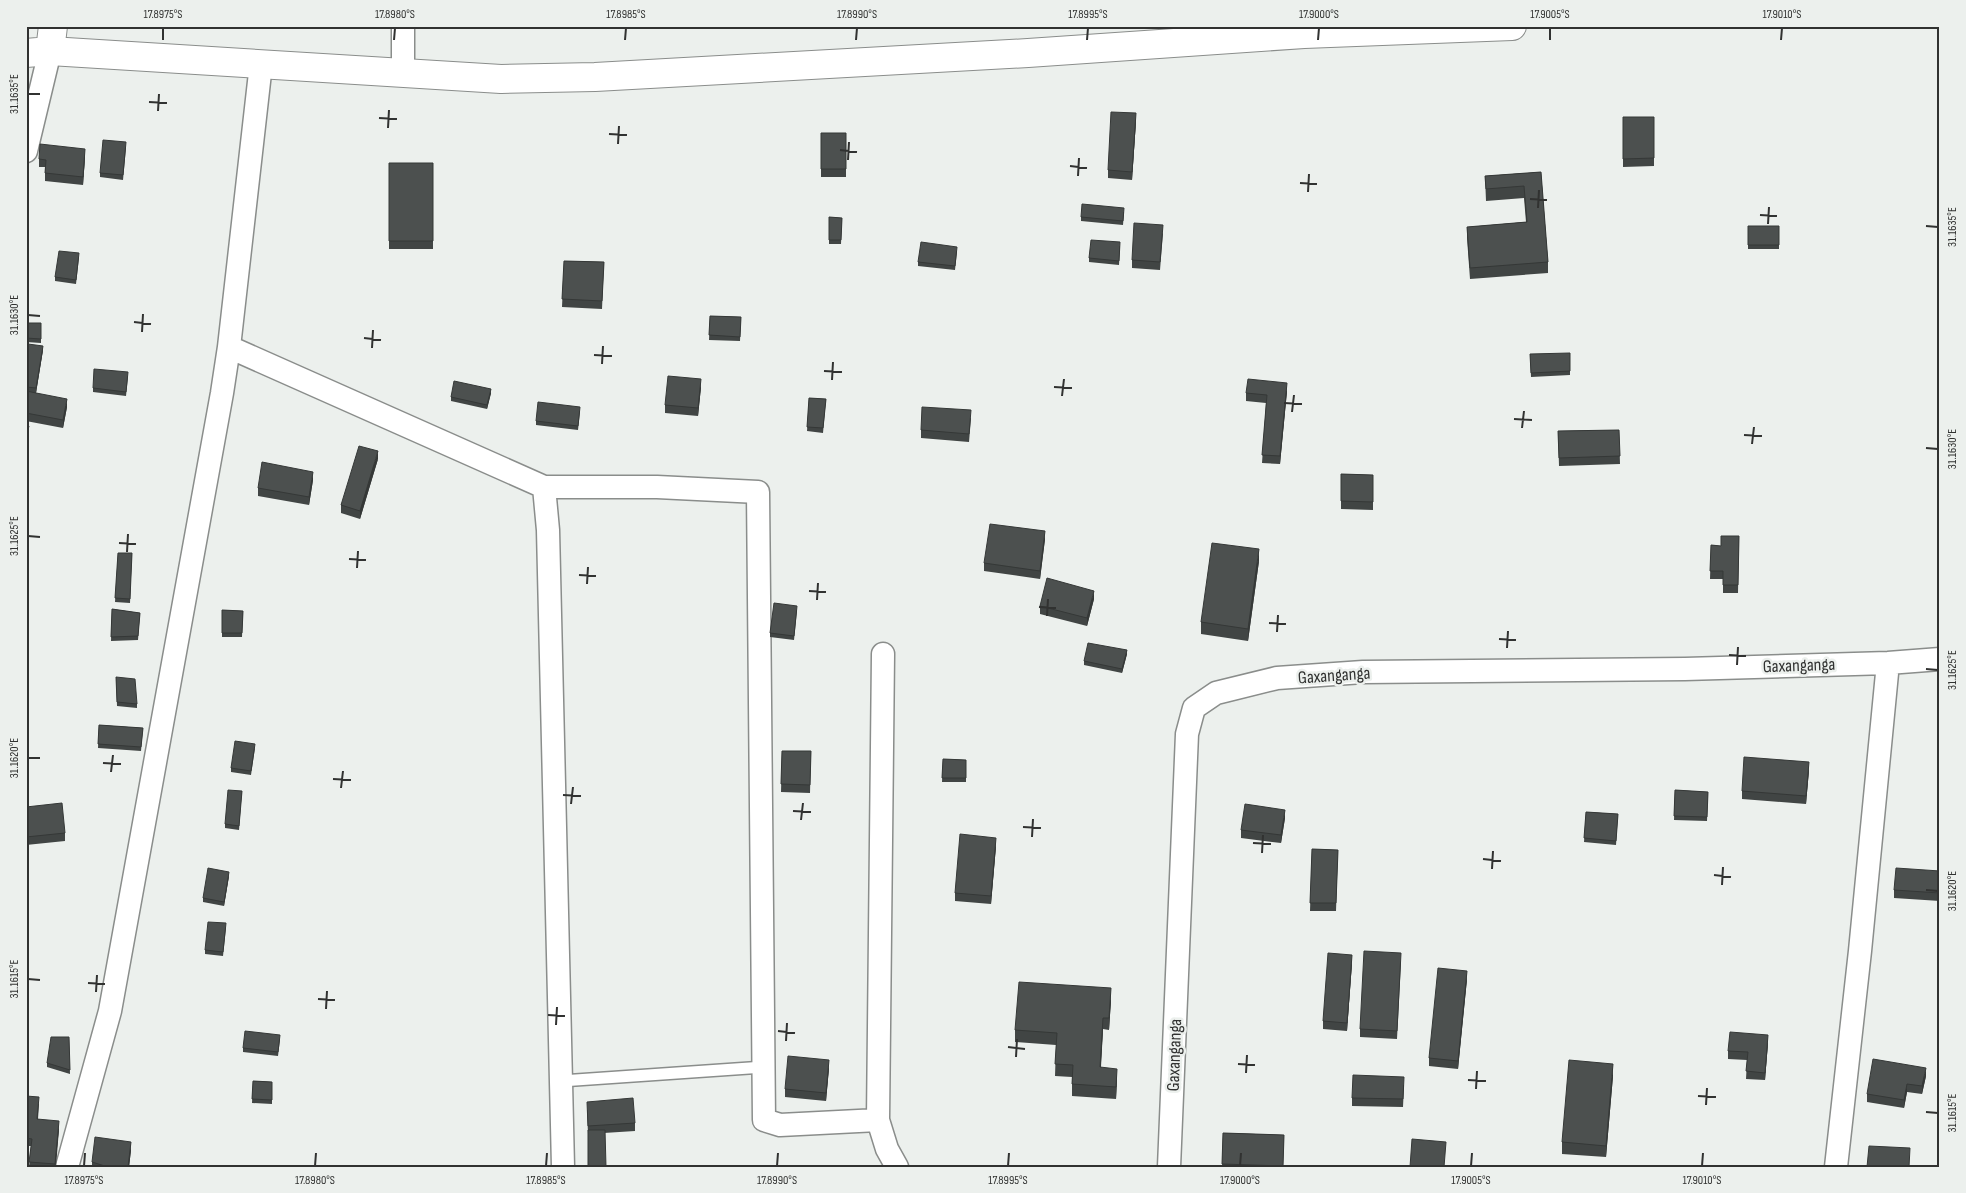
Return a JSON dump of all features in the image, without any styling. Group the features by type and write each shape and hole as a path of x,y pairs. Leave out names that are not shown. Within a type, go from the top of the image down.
{"street":[{"path":"403,26 403,74"},
{"path":"26,151 43,44 261,64 502,79 595,77 1028,53 1224,32 1512,26"},
{"path":"68,1167 110,1011 164,720 229,347 261,64"},
{"path":"229,347 544,487 657,487 758,492 764,1120 780,1125 878,1120"},
{"path":"544,487 548,530 563,1167"},
{"path":"883,654 878,1120 887,1149 897,1167"},
{"name":"Gaxanganga","path":"1169,1167 1187,734 1194,708 1216,693 1277,678 1363,672 1685,669 1888,663 1940,659"},
{"path":"1836,1167 1859,961 1888,663"}],"lane":[{"path":"561,1081 764,1067"}],"building":[{"path":"1111,112 1136,113 1132,172 1108,170"},
{"path":"1623,117 1654,117 1654,158 1623,159"},
{"path":"821,133 846,133 846,169 821,169"},
{"path":"103,140 126,142 123,175 100,173"},
{"path":"40,144 85,149 83,177 45,173 46,160 39,159"},
{"path":"389,163 433,163 433,241 389,241"},
{"path":"1541,172 1548,262 1470,268 1467,227 1527,222 1524,186 1486,189 1485,176"},
{"path":"1082,204 1124,208 1123,221 1081,217"},
{"path":"829,217 842,218 841,240 829,240"},
{"path":"1134,223 1163,225 1160,262 1132,260"},
{"path":"1748,226 1779,226 1779,245 1748,245"},
{"path":"1091,240 1120,242 1119,261 1089,258"},
{"path":"921,242 957,247 955,266 918,262"},
{"path":"59,251 79,253 76,280 55,277"},
{"path":"564,261 604,262 602,301 562,299"},
{"path":"710,316 741,317 740,337 709,335"},
{"path":"26,323 41,323 41,339 26,338"},
{"path":"28,344 43,346 36,388 26,387"},
{"path":"1570,353 1570,371 1531,373 1530,354"},
{"path":"94,369 128,372 126,392 93,388"},
{"path":"668,376 701,379 698,408 665,405"},
{"path":"1248,379 1287,383 1280,456 1262,455 1267,395 1246,393"},
{"path":"454,381 491,389 487,405 451,397"},
{"path":"26,391 67,399 63,420 26,413"},
{"path":"809,398 826,399 823,428 807,427"},
{"path":"538,402 580,407 578,426 536,421"},
{"path":"922,407 971,410 969,434 921,430"},
{"path":"26,425 29,426 26,437"},
{"path":"1619,430 1620,456 1559,458 1558,431"},
{"path":"359,446 378,451 360,511 341,505"},
{"path":"262,462 313,472 309,497 258,488"},
{"path":"1341,474 1373,475 1373,502 1341,501"},
{"path":"990,524 1045,531 1040,571 984,563"},
{"path":"1721,536 1739,536 1738,585 1723,585 1723,571 1710,571 1711,545 1721,546"},
{"path":"1212,543 1259,549 1248,629 1201,622"},
{"path":"118,553 132,553 130,599 115,598"},
{"path":"1047,578 1094,591 1087,618 1040,606"},
{"path":"774,603 797,606 794,636 770,633"},
{"path":"112,609 140,613 138,636 111,637"},
{"path":"222,610 243,611 242,633 222,633"},
{"path":"1088,643 1127,650 1122,669 1084,661"},
{"path":"116,677 135,679 137,704 117,702"},
{"path":"99,725 143,728 141,747 98,744"},
{"path":"235,741 255,744 251,771 231,768"},
{"path":"782,751 811,751 810,785 781,784"},
{"path":"1744,757 1809,762 1806,796 1742,791"},
{"path":"943,759 966,760 966,778 942,778"},
{"path":"228,790 242,791 239,826 225,824"},
{"path":"1675,790 1708,792 1707,817 1674,816"},
{"path":"62,803 65,833 26,837 26,807"},
{"path":"1245,804 1285,810 1281,835 1241,830"},
{"path":"1586,812 1618,814 1616,841 1584,838"},
{"path":"960,834 996,838 991,896 955,893"},
{"path":"1312,849 1338,850 1336,903 1310,903"},
{"path":"208,868 229,872 224,902 203,898"},
{"path":"1896,868 1940,871 1940,893 1894,890"},
{"path":"208,922 226,923 223,952 205,950"},
{"path":"1364,951 1401,953 1397,1031 1360,1029"},
{"path":"1328,953 1352,955 1347,1023 1323,1021"},
{"path":"1438,968 1467,971 1458,1061 1429,1058"},
{"path":"1019,982 1111,988 1109,1018 1103,1018 1100,1067 1117,1069 1116,1087 1072,1084 1073,1065 1055,1064 1057,1033 1015,1030"},
{"path":"245,1031 280,1035 278,1052 243,1048"},
{"path":"1730,1032 1768,1035 1765,1073 1746,1071 1748,1052 1728,1051"},
{"path":"51,1037 69,1037 70,1070 47,1063"},
{"path":"788,1056 829,1060 826,1093 785,1089"},
{"path":"1873,1059 1926,1068 1922,1086 1907,1084 1904,1100 1867,1094"},
{"path":"1569,1060 1613,1064 1606,1146 1562,1142"},
{"path":"1353,1075 1404,1077 1403,1099 1352,1098"},
{"path":"253,1081 272,1082 272,1100 252,1099"},
{"path":"26,1096 39,1097 37,1119 59,1121 55,1164 29,1162 32,1139 26,1138"},
{"path":"633,1098 635,1123 588,1126 587,1102"},
{"path":"588,1130 605,1130 606,1167 588,1167"},
{"path":"1223,1133 1284,1135 1283,1166 1222,1164"},
{"path":"95,1137 131,1142 128,1167 108,1167 92,1162"},
{"path":"1412,1139 1446,1142 1444,1167 1410,1167"},
{"path":"1869,1146 1910,1148 1909,1167 1867,1167"}]}
